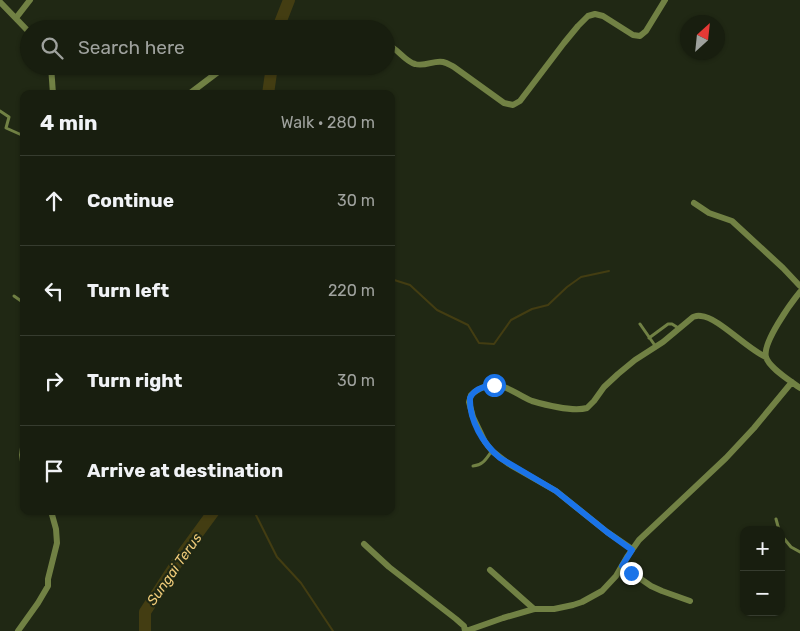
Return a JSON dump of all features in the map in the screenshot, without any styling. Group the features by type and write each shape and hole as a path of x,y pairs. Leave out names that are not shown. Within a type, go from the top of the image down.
{"street":[{"path":"16,18 30,0"},
{"path":"395,48 415,64 424,65 438,62 454,67 504,103 513,105 520,101 564,43 588,16 595,14 603,16 633,35 640,36 646,31 665,0"},
{"path":"0,2 20,22"},
{"path":"52,75 54,90"},
{"path":"194,90 214,75"},
{"path":"694,203 709,213 732,221 800,286"},
{"path":"766,357 774,331 800,292"},
{"path":"632,550 556,491 509,464 492,451 477,427 471,409 471,395 479,389 499,386 513,390 530,400 574,410 587,408 604,387 635,360 656,347 693,317 702,316 716,321 751,349 766,357 770,364 800,388"},
{"path":"364,544 456,619 464,626 466,631 534,609 564,607 582,602 602,590 616,576 643,535 726,458 792,382"},
{"path":"18,631 48,586 57,543 52,515"},
{"path":"622,566 662,591 690,601"},
{"path":"490,570 534,609"}],"lane":[{"path":"0,111 9,117 6,128 20,134"},
{"path":"14,296 20,300"},
{"path":"640,324 656,347"},
{"path":"649,338 668,324 672,324 680,329"},
{"path":"473,466 483,462 492,451"},
{"path":"776,519 778,526"},
{"path":"785,540 791,547 800,552"}],"waterway":[{"name":"Sungai Terus","path":"281,20 289,0"},
{"name":"Sungai Terus","path":"269,90 271,75"},
{"path":"395,280 410,285 437,310 468,325 479,343 494,344 511,320 532,309 548,305 581,277 609,271"},
{"name":"Sungai Terus","path":"145,631 145,612 184,552 211,515"},
{"path":"256,515 277,557 301,583 333,631"}],"route":[{"path":"494,385 479,389 470,398 473,417 485,442 500,458 556,491 632,550 622,566 631,573"}]}
